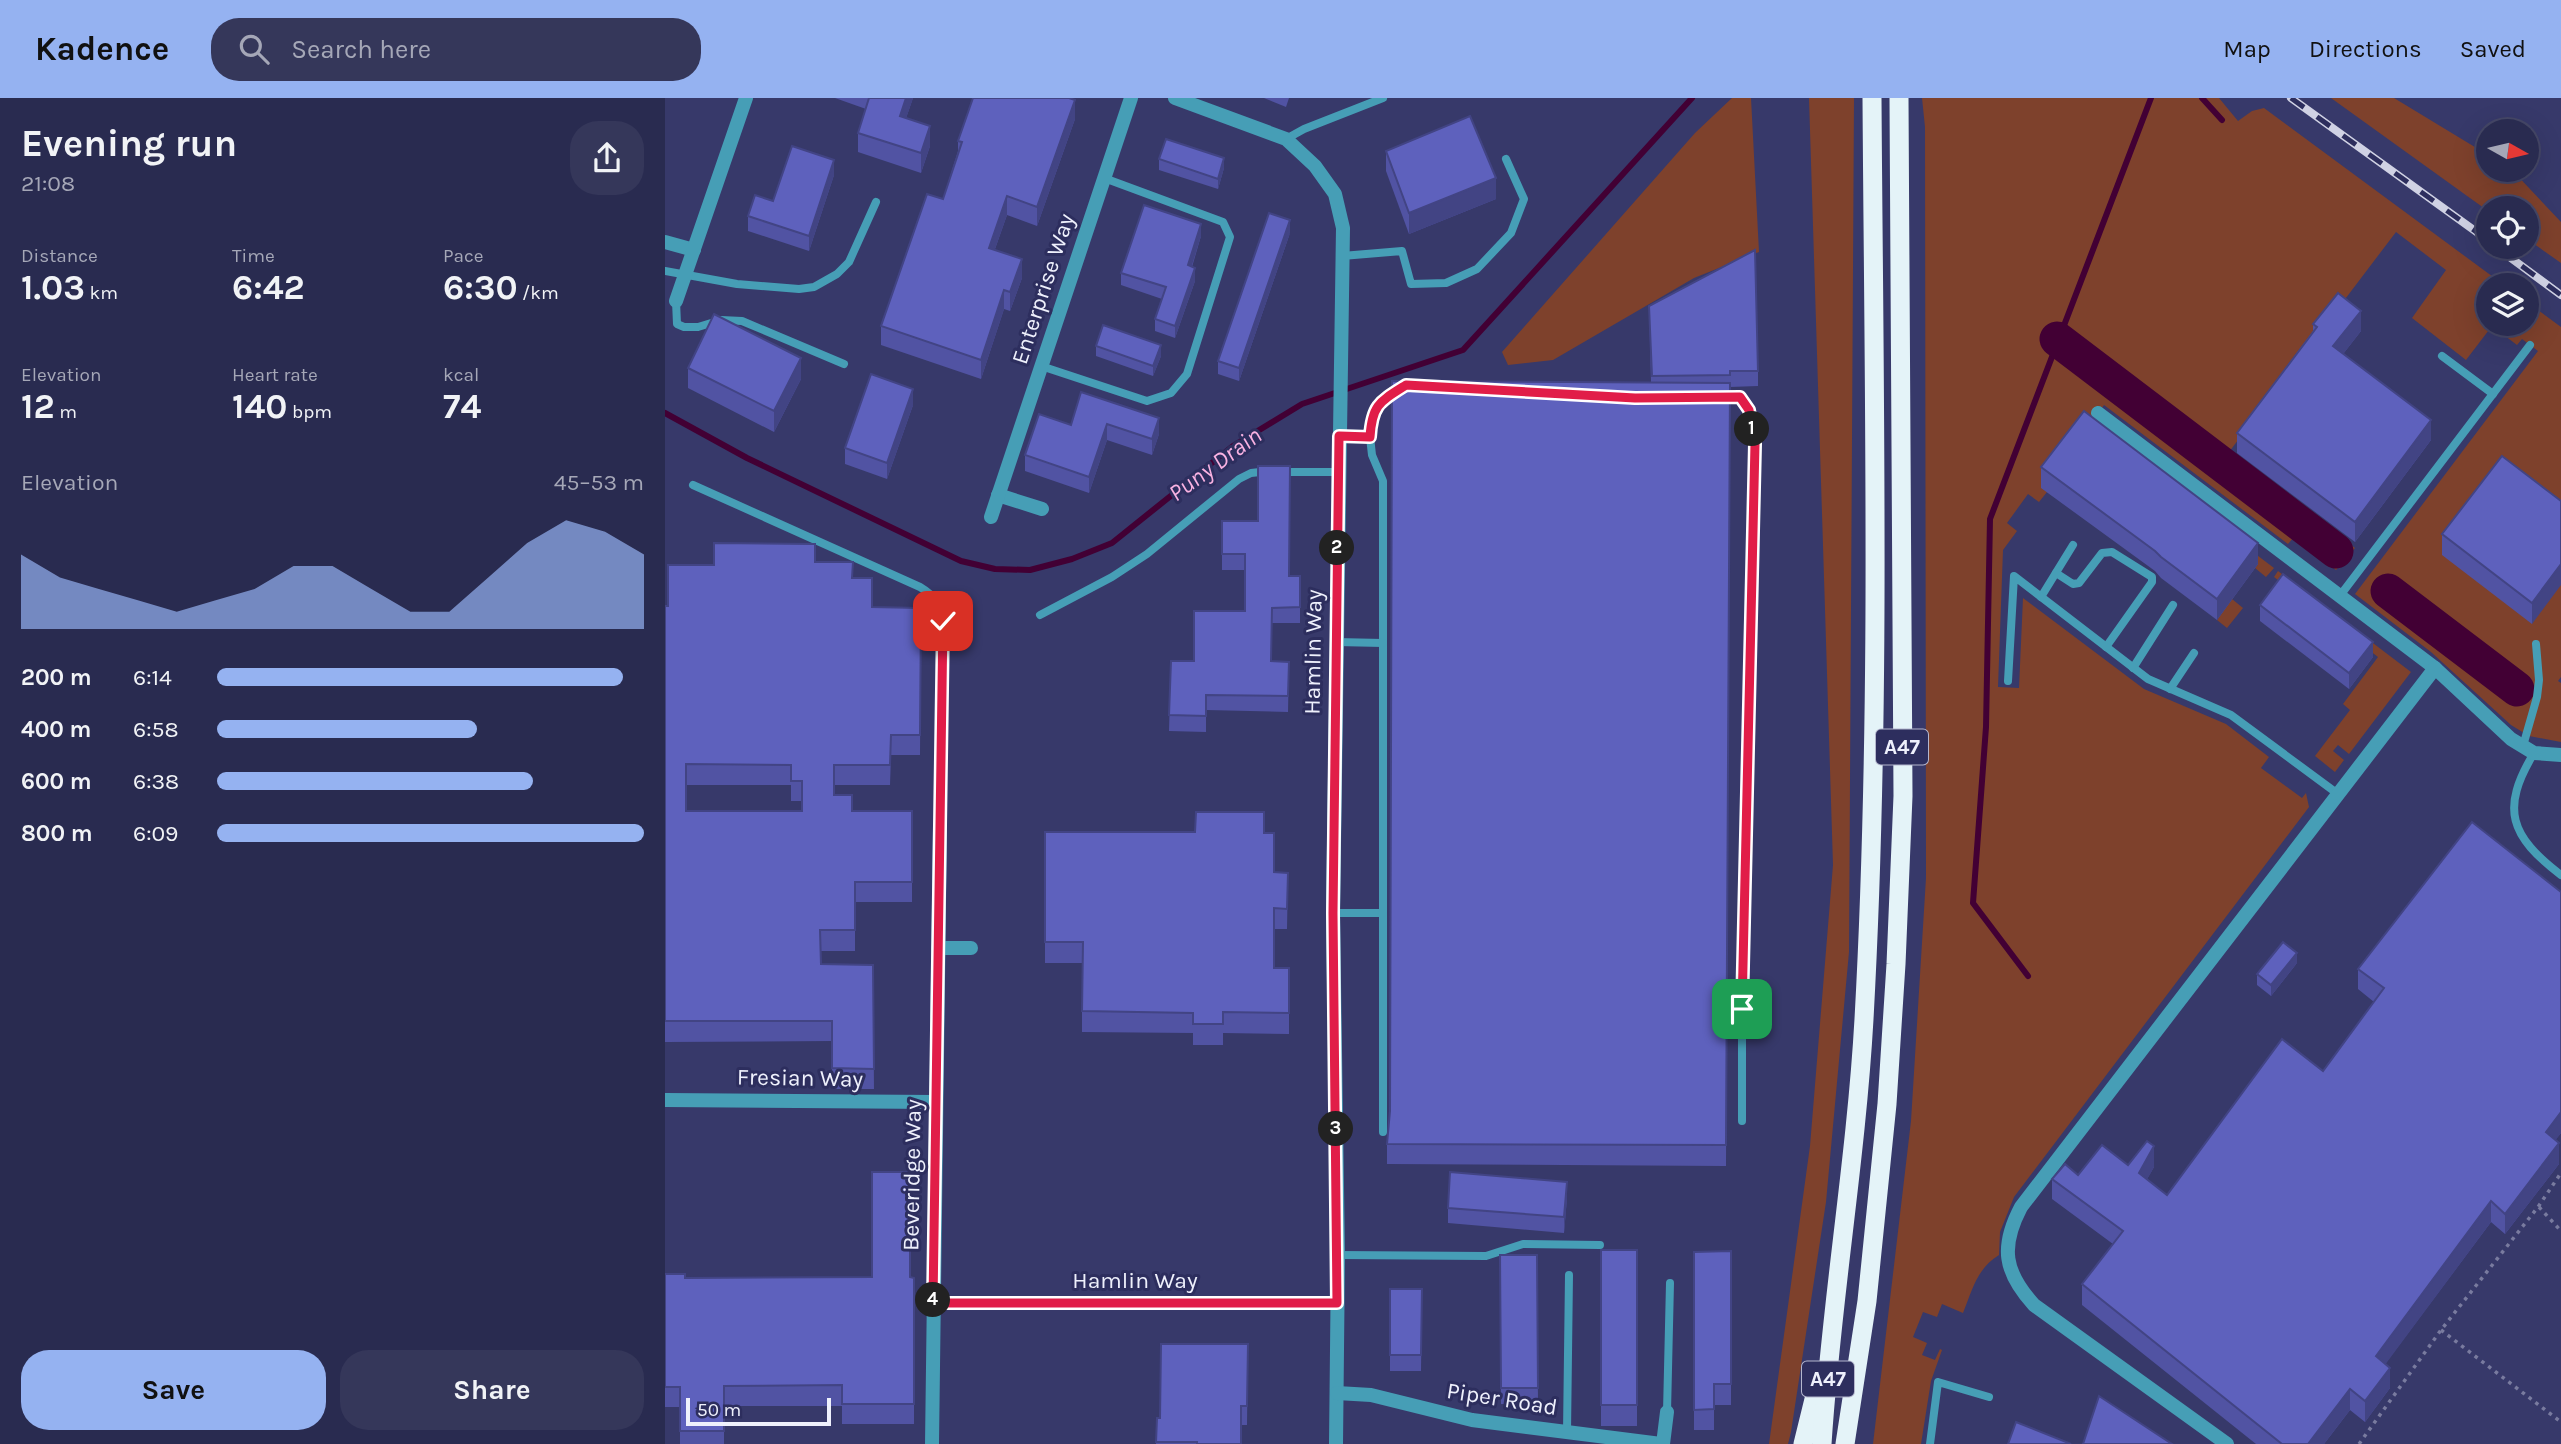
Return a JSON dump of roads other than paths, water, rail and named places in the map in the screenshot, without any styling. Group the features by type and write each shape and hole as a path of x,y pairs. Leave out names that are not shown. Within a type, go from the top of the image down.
{"highway":[{"name":"A47","path":"1822,1444 1863,1024 1873,839 1876,460 1872,99"},
{"name":"A47","path":"1837,1444 1853,1393 1867,1301 1888,1104 1896,964 1903,796 1899,99"},
{"path":"1803,1444 1835,1315"},
{"path":"1845,1444 1853,1393"}],"street":[{"path":"676,301 746,98"},
{"name":"Enterprise Way","path":"991,517 1131,98"},
{"name":"Hamlin Way","path":"1175,98 1286,139 1315,166 1335,194 1343,228 1333,913 1338,1255 1336,1444"},
{"path":"665,242 694,250"},
{"path":"2098,413 2435,668 2511,739 2529,750 2561,755"},
{"path":"999,495 1042,509"},
{"path":"2227,1444 2034,1305 2017,1286 2009,1268 2011,1227 2021,1208 2435,668"},
{"name":"Beveridge Way","path":"932,1444 940,825"},
{"path":"938,948 971,948"},
{"name":"Fresian Way","path":"665,1100 935,1102"},
{"name":"Hamlin Way","path":"933,1303 1337,1303"},
{"name":"Piper Road","path":"1337,1393 1371,1395 1472,1420 1662,1444 1667,1412"}],"lane":[{"path":"1286,139 1304,129 1383,98"},
{"path":"1342,256 1402,251 1411,284 1446,283 1477,269 1511,233 1524,200 1506,159"},
{"path":"1041,366 1147,401 1171,393 1187,374 1230,237 1223,222 1104,178"},
{"path":"665,271 737,284 799,289 814,286 837,274 849,262 876,202"},
{"path":"676,301 677,324 684,327 698,327 721,320 742,321 844,364"},
{"path":"2339,597 2530,345"},
{"path":"2442,356 2493,394"},
{"path":"1383,1132 1383,481 1372,455 1370,437 1372,414 1387,397 1406,385"},
{"path":"1715,396 1740,397 1749,410 1755,444 1742,996 1742,1121"},
{"path":"1339,436 1370,437"},
{"path":"1040,615 1112,577 1147,554 1239,479 1251,473 1338,472"},
{"path":"693,485 908,581 933,595 940,607 943,621 940,825"},
{"path":"2041,597 2073,545"},
{"path":"2056,573 2073,584 2079,583 2102,553 2112,551 2152,578 2139,603 2106,647"},
{"path":"2008,681 2014,576 2148,680 2231,715 2338,794"},
{"path":"2133,668 2173,605"},
{"path":"1336,642 1383,643"},
{"path":"2536,644 2539,680 2537,696 2529,750 2514,797 2514,816 2530,849 2561,875"},
{"path":"2170,689 2194,653"},
{"path":"1333,913 1383,913"},
{"path":"1338,1255 1486,1256 1523,1244 1600,1244"},
{"path":"1567,1432 1569,1275"},
{"path":"1667,1412 1670,1283"},
{"path":"1930,1444 1938,1382 1989,1397"}],"waterway":[{"name":"Puny Drain","path":"665,413 747,458 961,561 995,569 1030,570 1072,559 1112,543 1233,446 1302,404 1463,350 1692,98"},
{"path":"2028,976 1973,903 1986,727 1990,519 2151,98"},
{"path":"2202,98 2222,120"},
{"path":"2057,339 2336,551"},
{"path":"2388,591 2517,689"}],"railway":[{"path":"2291,98 2476,232"},
{"path":"2512,259 2561,295"}]}
